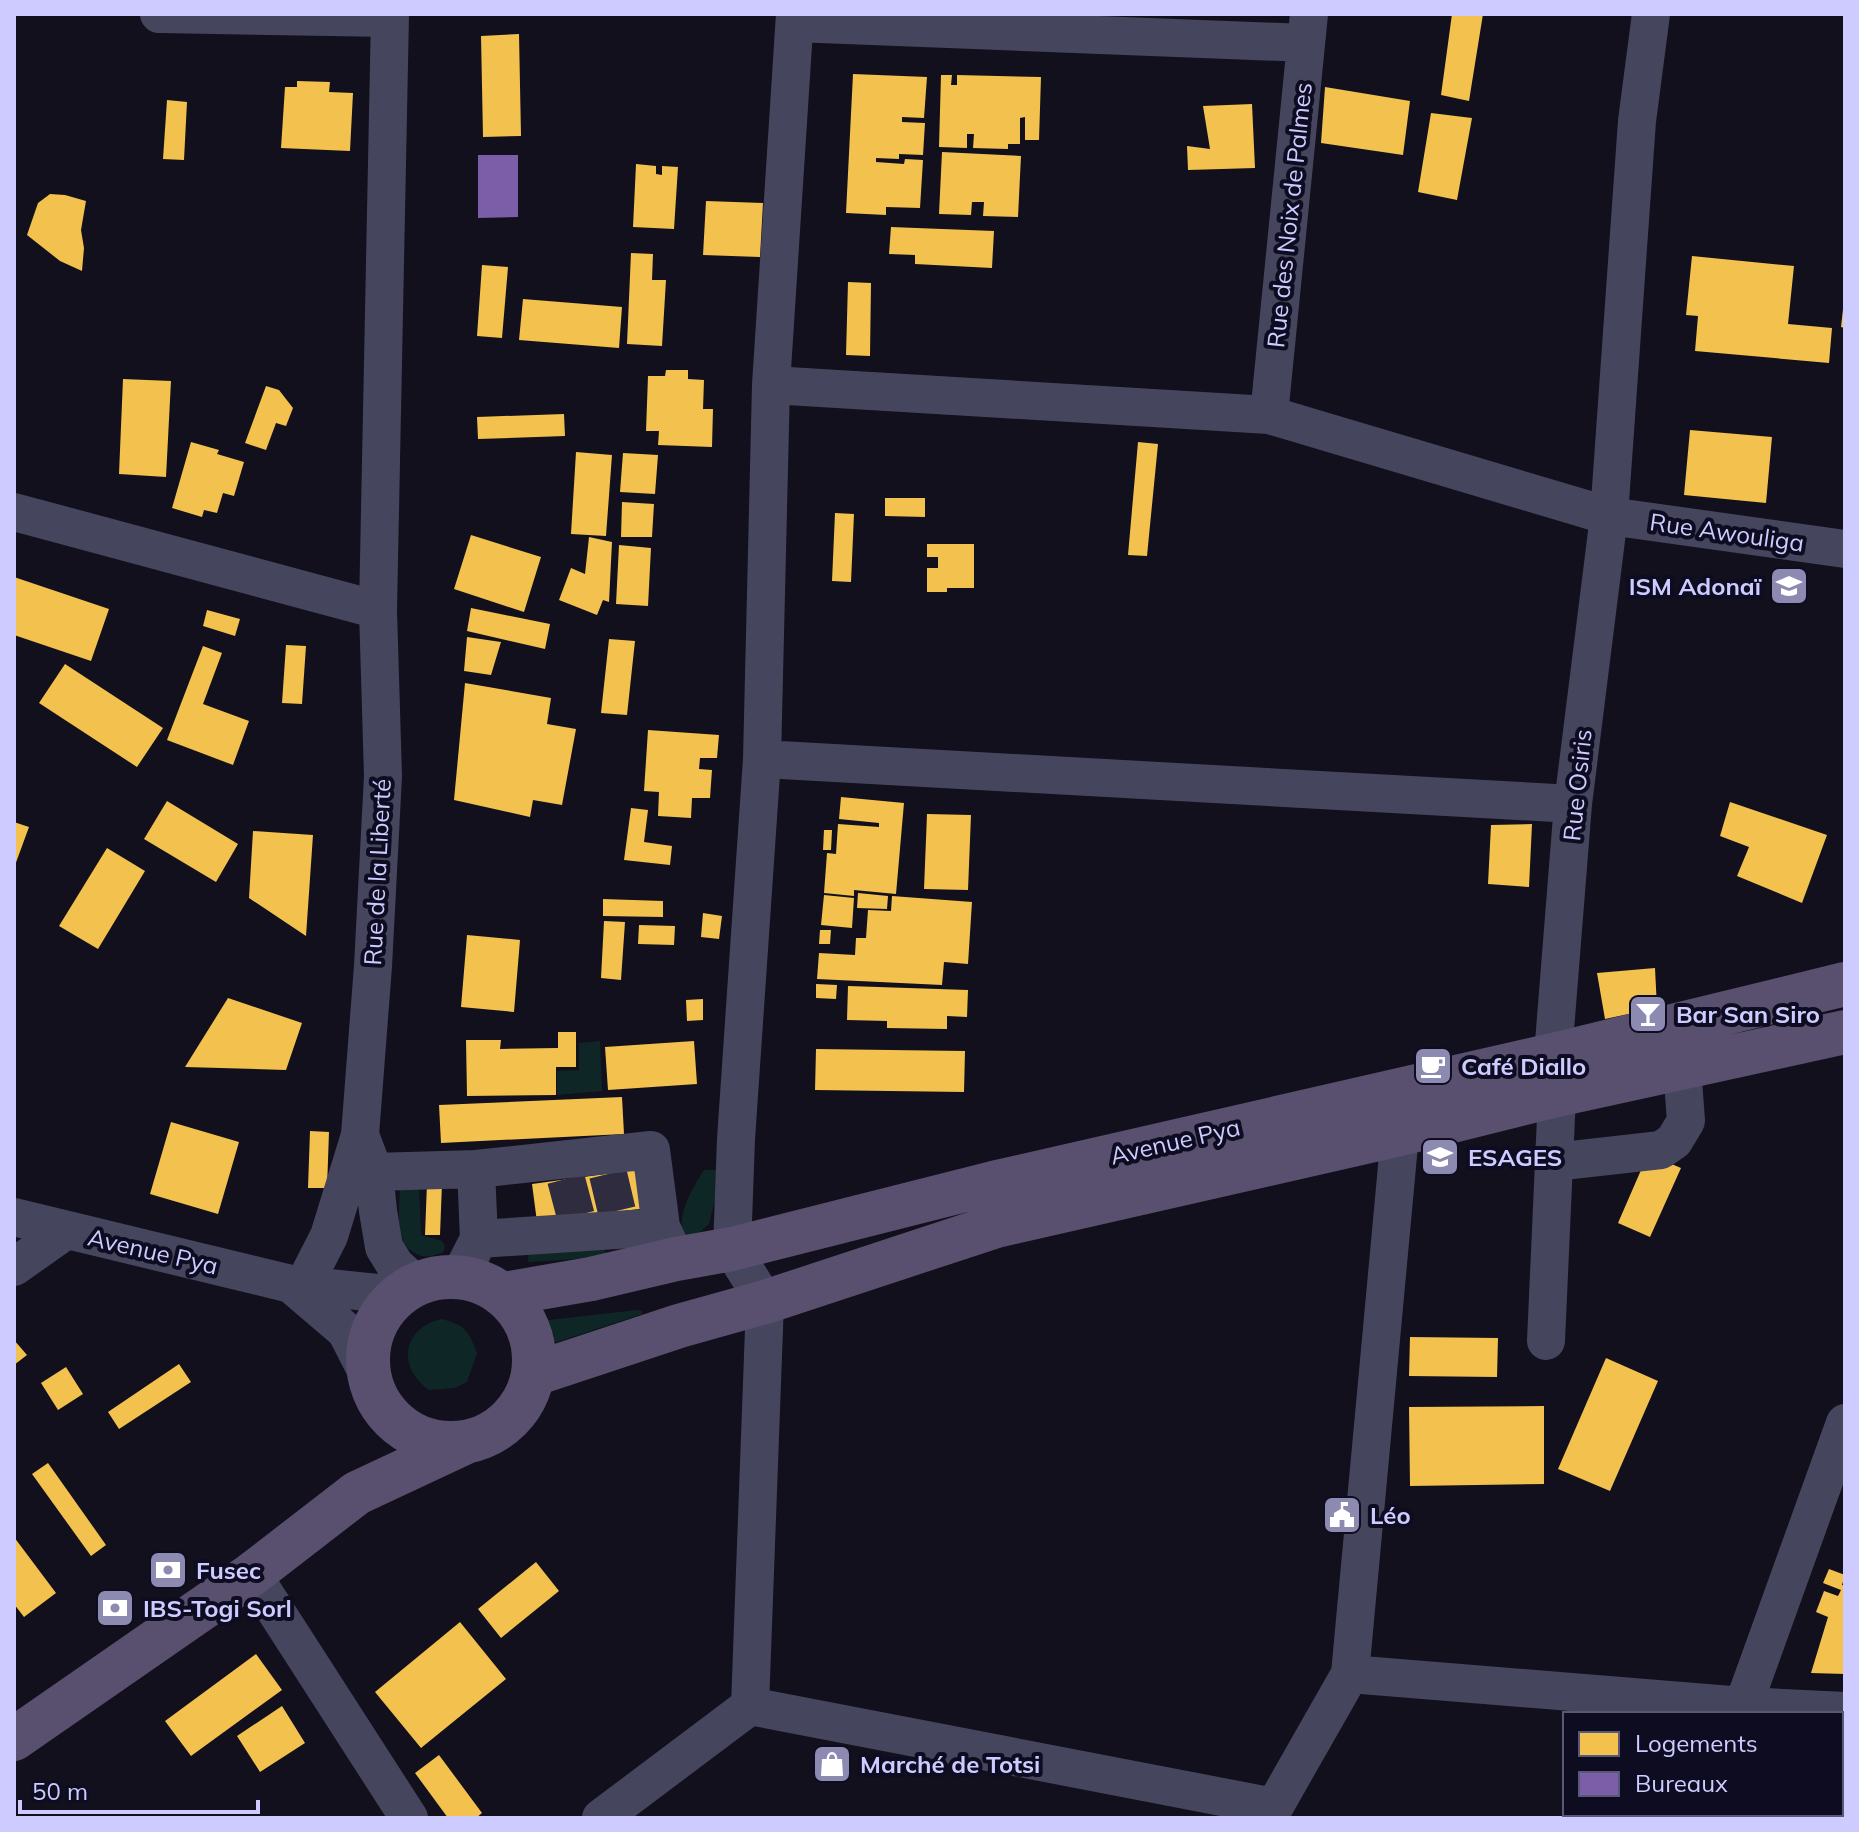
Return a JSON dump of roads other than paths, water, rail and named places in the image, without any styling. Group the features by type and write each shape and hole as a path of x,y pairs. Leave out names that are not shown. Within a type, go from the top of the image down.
{"main road":[{"name":"Avenue Pya","path":"504,1294 591,1279 669,1243 732,1249 1008,1179 1555,1075 1677,1047 1845,984"},
{"name":"Avenue Pya","path":"1677,1047 1845,1032"},
{"name":"Avenue Pya","path":"534,1374 996,1226 1400,1134 1555,1075"},
{"path":"14,1739 252,1574 357,1493 466,1442 490,1434 510,1419 525,1398 534,1374 534,1344 523,1316 504,1294 483,1281 470,1257 437,1277 407,1290 379,1318 368,1346 369,1376 383,1409 399,1425 420,1437 442,1443 466,1442"},
{"path":"357,1493 399,1425"}],"street":[{"path":"159,14 390,16"},
{"name":"Rue Osiris","path":"1546,1341 1555,1075 1573,804 1609,516 1637,121 1651,14"},
{"name":"Rue de la Liberté","path":"360,1135 383,776 378,610 390,16"},
{"path":"750,1706 765,1302 732,1249 736,1139 762,759 771,385 795,19 1307,28"},
{"name":"Rue des Noix de Palmes","path":"1269,415 1307,28"},
{"name":"Rue Awouliga","path":"771,385 1269,415 1609,516 1845,549"},
{"path":"14,512 378,610"},
{"path":"762,759 1573,804"},
{"path":"1554,1162 1661,1150 1674,1141 1686,1121 1677,1047"},
{"path":"601,1818 750,1706 1271,1813 1350,1674 1400,1134"},
{"path":"360,1135 374,1172 384,1247 407,1290"},
{"path":"360,1135 329,1236 298,1285 346,1331 369,1376"},
{"path":"374,1172 563,1170 605,1165 651,1150 669,1243"},
{"path":"476,1169 470,1257 578,1225 619,1221 669,1243"},
{"name":"Avenue Pya","path":"14,1217 298,1285 407,1290"},
{"path":"14,1267 65,1231"},
{"path":"1740,1710 1845,1423"},
{"path":"252,1574 409,1818"},
{"path":"1350,1674 1740,1710 1845,1711"}],"tunnel":[{"path":"608,1174 617,1212"},
{"path":"566,1179 576,1217"}],"place":[{"name":"ISM Adonaï","path":"1789,586"},
{"name":"Bar San Siro","path":"1648,1014"},
{"name":"Café Diallo","path":"1433,1066"},
{"name":"ESAGES","path":"1440,1157"},
{"name":"Léo","path":"1342,1515"},
{"name":"Fusec","path":"168,1570"},
{"name":"IBS-Togi Sorl","path":"115,1608"},
{"name":"Marché de Totsi","path":"832,1764"}]}
